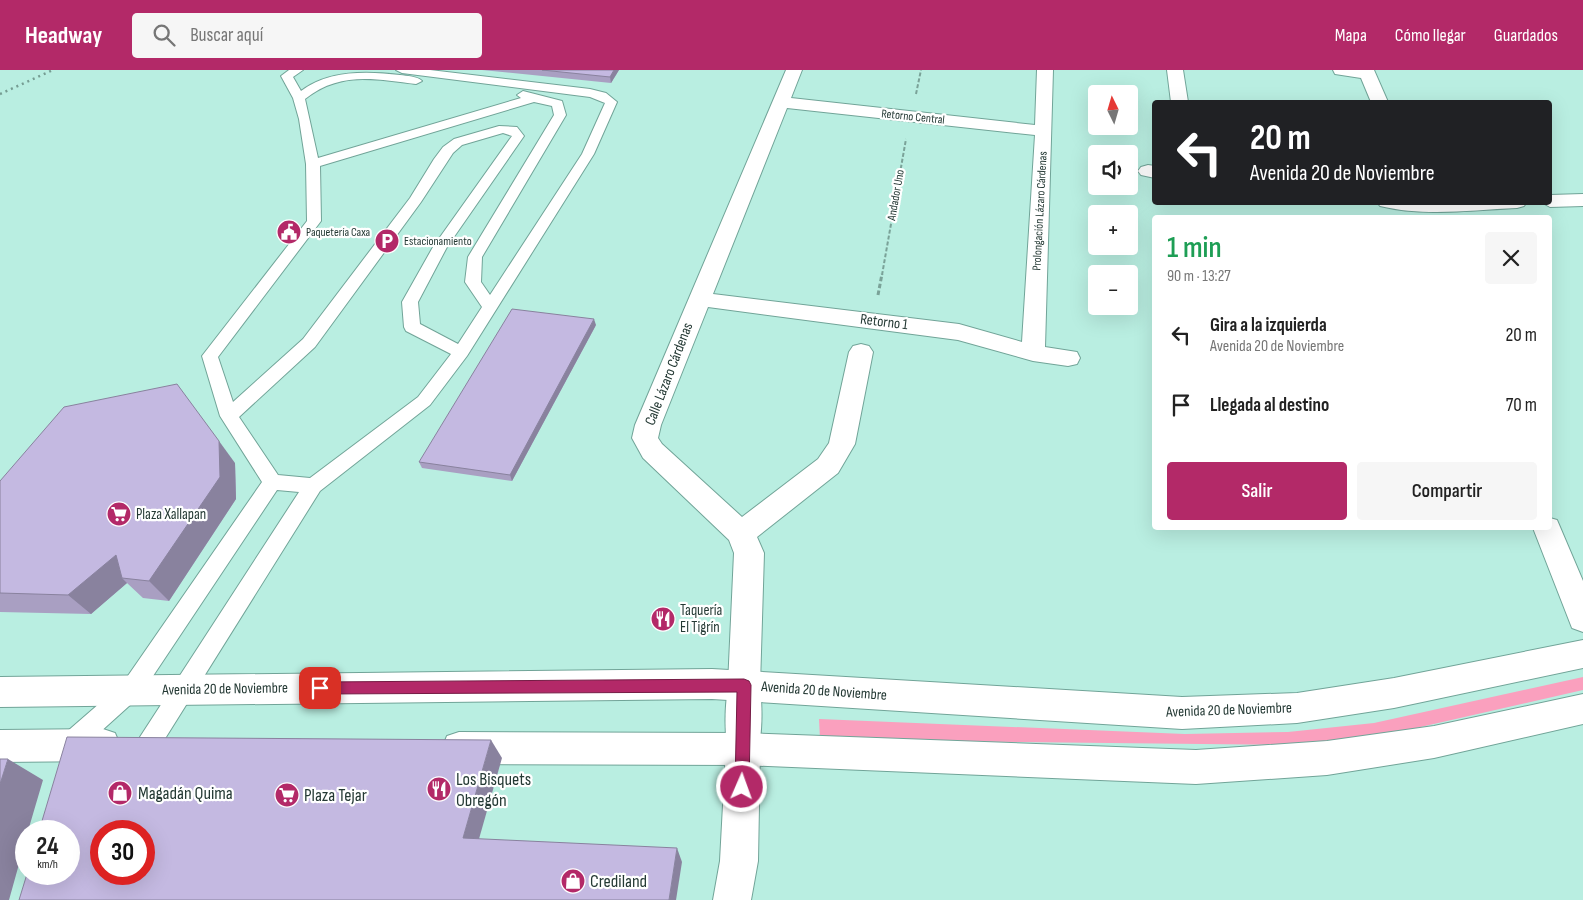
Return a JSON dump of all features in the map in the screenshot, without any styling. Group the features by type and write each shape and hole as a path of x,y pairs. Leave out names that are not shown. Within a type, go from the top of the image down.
{"street":[{"name":"Calle Lázaro Cárdenas","path":"742,533 652,451 645,438 648,425 698,299 794,70"},
{"name":"Prolongación Lázaro Cárdenas","path":"1033,353 1044,131 1045,70"},
{"path":"1175,70 1180,100"},
{"path":"1342,70 1367,72 1378,100"},
{"name":"Retorno Central","path":"781,102 1044,131"},
{"path":"1552,201 1583,200"},
{"path":"1402,205 1421,209 1475,205"},
{"name":"Retorno 1","path":"698,299 959,332 1033,353 1068,358"},
{"path":"732,900 739,861 749,554 742,533 828,466 842,444 861,352"},
{"path":"1548,530 1583,619"},
{"name":"Avenida 20 de Noviembre","path":"0,692 744,685 1182,714 1297,708 1394,693 1583,654"},
{"path":"431,748 743,749 1196,767 1327,758 1434,742 1583,709"},
{"path":"0,746 67,759 148,746 188,746"}],"lane":[{"path":"272,482 229,416 210,356 314,221 312,164 305,119 299,98 287,76 297,70"},
{"path":"148,746 313,486 424,402 460,352 588,154 611,102 602,96 590,93 402,70"},
{"path":"299,98 318,84 344,75 369,75 537,97 558,104 560,115 475,258 473,282 489,306"},
{"path":"312,164 537,97"},
{"path":"229,416 309,343 416,199 440,159 448,150 458,142 503,129 513,130 518,136 440,247 410,302 412,327 460,352"},
{"path":"272,482 313,486"},
{"path":"67,759 131,690 272,482"}],"path":[{"name":"Andador Uno","path":"874,321 910,116 921,70"}],"shaded area":[{"path":"1583,677 1583,690 1381,736 1295,745 820,740 819,719 1185,734 1288,732 1374,723"}],"building":[{"path":"542,70 614,70 610,77"},
{"path":"512,309 594,319 510,475 419,462"},
{"name":"Plaza Xallapan","path":"177,384 219,441 220,477 149,581 122,578 116,555 68,595 0,593 0,481 64,407"},
{"name":"Plaza Tejar","path":"67,737 491,740 463,838 677,848 669,900 19,900 24,885 80,885 80,820 42,820"},
{"path":"0,759 8,759 0,784"}],"railway":[{"path":"0,94 53,70"}],"place":[{"name":"Paquetería Caxa","path":"289,232"},
{"name":"Estacionamiento","path":"387,241"},
{"name":"Plaza Xallapan","path":"119,514"},
{"name":"Taquería El Tigrín","path":"663,619"},
{"name":"Los Bisquets Obregón","path":"439,789"},
{"name":"Magadán Quima","path":"120,793"},
{"name":"Plaza Tejar","path":"287,795"},
{"name":"Crediland","path":"573,881"}],"route":[{"path":"320,688 744,685 742,787"}]}
